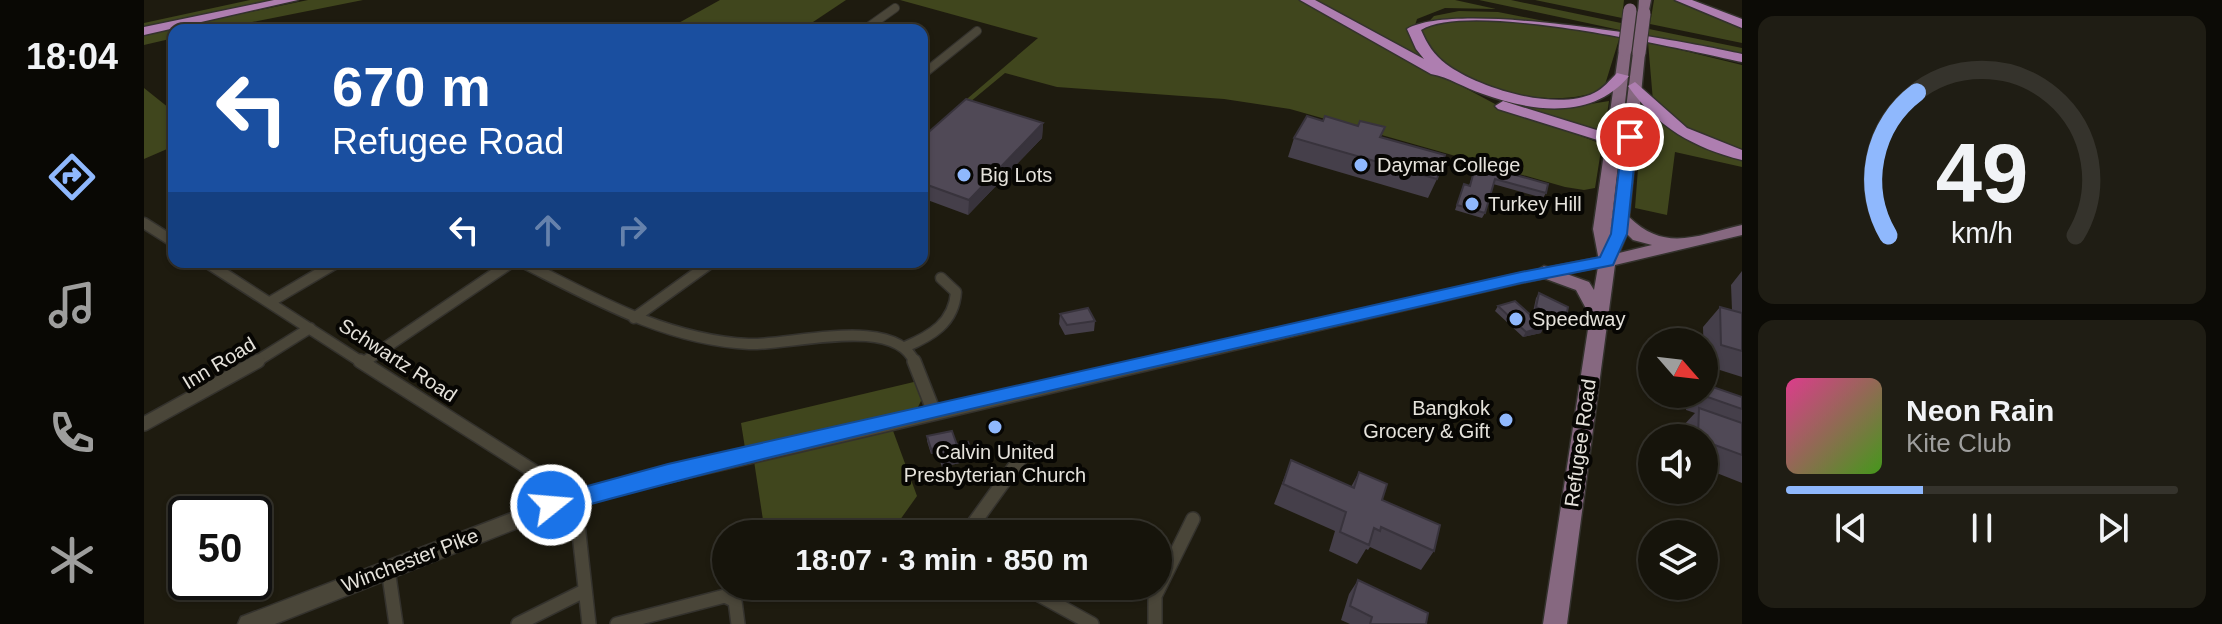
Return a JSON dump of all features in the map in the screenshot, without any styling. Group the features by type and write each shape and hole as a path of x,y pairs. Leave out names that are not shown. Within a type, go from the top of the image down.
{"highway":[{"path":"144,21 239,0"},
{"path":"177,24 292,0"},
{"path":"1306,0 1497,103 1613,140"},
{"path":"1470,0 1742,60"},
{"path":"1521,0 1742,46"},
{"path":"1681,0 1739,23"},
{"path":"1694,0 1739,23"},
{"path":"1555,18 1478,9 1447,10 1425,17 1414,29 1420,45 1444,68 1469,83 1516,99 1552,104 1583,102 1602,96 1628,81 1655,113 1672,126 1742,155"},
{"path":"144,31 168,26"}],"main road":[{"path":"1628,81 1638,6"},
{"name":"Refugee Road","path":"1607,261 1601,229 1613,140 1628,81"},
{"name":"Refugee Road","path":"1555,624 1607,261 1619,234 1628,81"},
{"path":"1621,218 1634,233 1650,241 1682,243"},
{"name":"Winchester Pike","path":"249,624 575,497 1544,272 1742,230"},
{"path":"1544,272 1583,286 1599,316"}],"street":[{"path":"872,24 895,8"},
{"path":"928,70 977,31"},
{"path":"144,223 168,238"},
{"name":"Schwartz Road","path":"216,268 538,474 546,483 551,505"},
{"path":"270,302 328,268"},
{"path":"364,362 503,268"},
{"path":"534,268 634,318 692,337 751,344 866,335 905,347 916,361 934,412"},
{"path":"634,318 704,268"},
{"path":"905,347 930,336 951,314 956,292 941,278"},
{"name":"Inn Road","path":"144,424 215,387 310,328"},
{"path":"976,520 1028,448"},
{"path":"575,497 589,624"},
{"path":"1155,624 1155,596 1193,519"},
{"path":"388,569 396,624"},
{"path":"518,624 543,608 584,591"},
{"path":"617,624 725,596 735,601 738,624"},
{"path":"1048,600 1092,624"}],"green space":[{"path":"250,0 282,0 144,29 144,23"},
{"path":"308,0 363,0 242,24 192,24"},
{"path":"720,0 846,0 810,24 677,24"},
{"path":"900,0 1301,0 1495,104 1602,144 1595,188 1565,187 1290,109 1224,99 1057,87 1005,73 970,102 954,110 1038,38"},
{"path":"1311,0 1455,0 1496,9 1445,8 1417,19 1412,35 1443,70"},
{"path":"1479,0 1511,0 1621,23 1620,30"},
{"path":"1535,0 1624,0 1622,18"},
{"path":"1654,0 1676,0 1742,27 1742,43 1650,24"},
{"path":"1459,11 1498,12 1620,36 1604,88 1584,95 1558,98 1529,96 1470,81 1446,67 1429,50 1421,30 1434,16"},
{"path":"168,29 168,39 144,45 144,34"},
{"path":"1649,29 1742,48 1742,56 1649,36"},
{"path":"1648,42 1742,65 1742,152 1693,134 1653,101"},
{"path":"144,88 168,107 168,149 144,159"},
{"path":"1482,92 1578,106 1609,101 1604,135"},
{"path":"1643,103 1676,130 1742,158 1742,167 1675,152 1667,215 1635,208"},
{"path":"918,381 922,399 917,409 745,448 741,423"},
{"path":"892,428 917,496 900,520 763,520 754,461"}],"building":[{"name":"Big Lots","path":"966,99 1043,123 969,200 928,185 928,133"},
{"path":"1307,116 1323,121 1325,116 1358,126 1360,121 1385,127 1380,137 1445,155 1437,179 1294,138"},
{"path":"1476,164 1548,184 1546,193 1495,179 1485,213 1457,205 1464,184 1470,186"},
{"path":"1539,293 1568,307 1565,322 1536,307"},
{"path":"1515,301 1544,327 1526,332 1498,306"},
{"path":"1720,307 1742,313 1742,351 1721,345"},
{"path":"1088,308 1095,321 1067,325 1060,314"},
{"path":"1718,389 1742,397 1742,409 1718,401"},
{"path":"1699,408 1742,423 1742,455 1718,446 1718,424 1698,424"},
{"path":"952,431 957,445 968,442 973,455 942,462 937,448 931,449 927,436"},
{"path":"1291,460 1354,488 1359,472 1387,484 1382,500 1440,525 1434,551 1381,527 1380,531 1374,528 1369,545 1340,532 1346,512 1283,484"},
{"path":"1358,580 1428,613 1426,624 1370,624 1372,617 1350,606"}],"place":[{"name":"Daymar College","path":"1361,165"},
{"name":"Big Lots","path":"964,175"},
{"name":"Turkey Hill","path":"1472,204"},
{"name":"Speedway","path":"1516,319"},
{"name":"Bangkok Grocery & Gift","path":"1506,420"},
{"name":"Calvin United Presbyterian Church","path":"995,427"}],"route":[{"path":"551,505 668,473 1607,261 1619,234 1630,137"}]}
